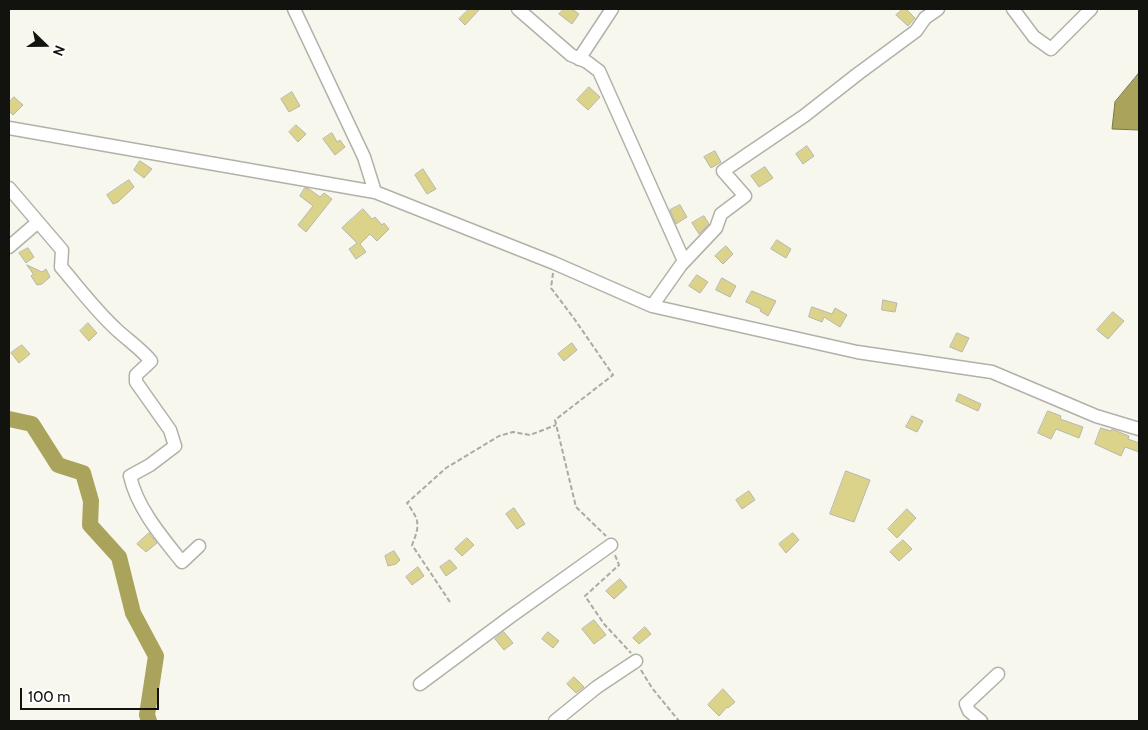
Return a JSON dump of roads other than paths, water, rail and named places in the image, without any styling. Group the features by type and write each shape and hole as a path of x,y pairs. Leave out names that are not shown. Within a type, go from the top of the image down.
{"street":[{"path":"294,9 364,157 375,192"},
{"path":"518,9 572,55 599,71 684,261"},
{"path":"579,59 612,9"},
{"path":"652,306 684,261 716,228 721,214 745,196 723,171 804,116 916,31 925,18 938,9"},
{"path":"1013,9 1034,37 1051,49 1091,9"},
{"path":"9,128 375,192 554,263 652,306 857,352 992,372 1096,416 1139,429"},
{"path":"9,188 62,250 61,267 94,307 117,331 142,350 151,361 136,375 136,382 170,430 175,446 150,465 130,476 132,485 144,510 182,562 199,546"},
{"path":"9,247 38,222"},
{"path":"420,684 611,545"},
{"path":"555,721 596,687 636,661"},
{"path":"981,721 969,711 966,704 998,674"}],"waterway":[{"path":"9,419 32,424 58,465 83,473 91,501 90,525 119,557 133,613 156,656 147,715 149,721"}]}
